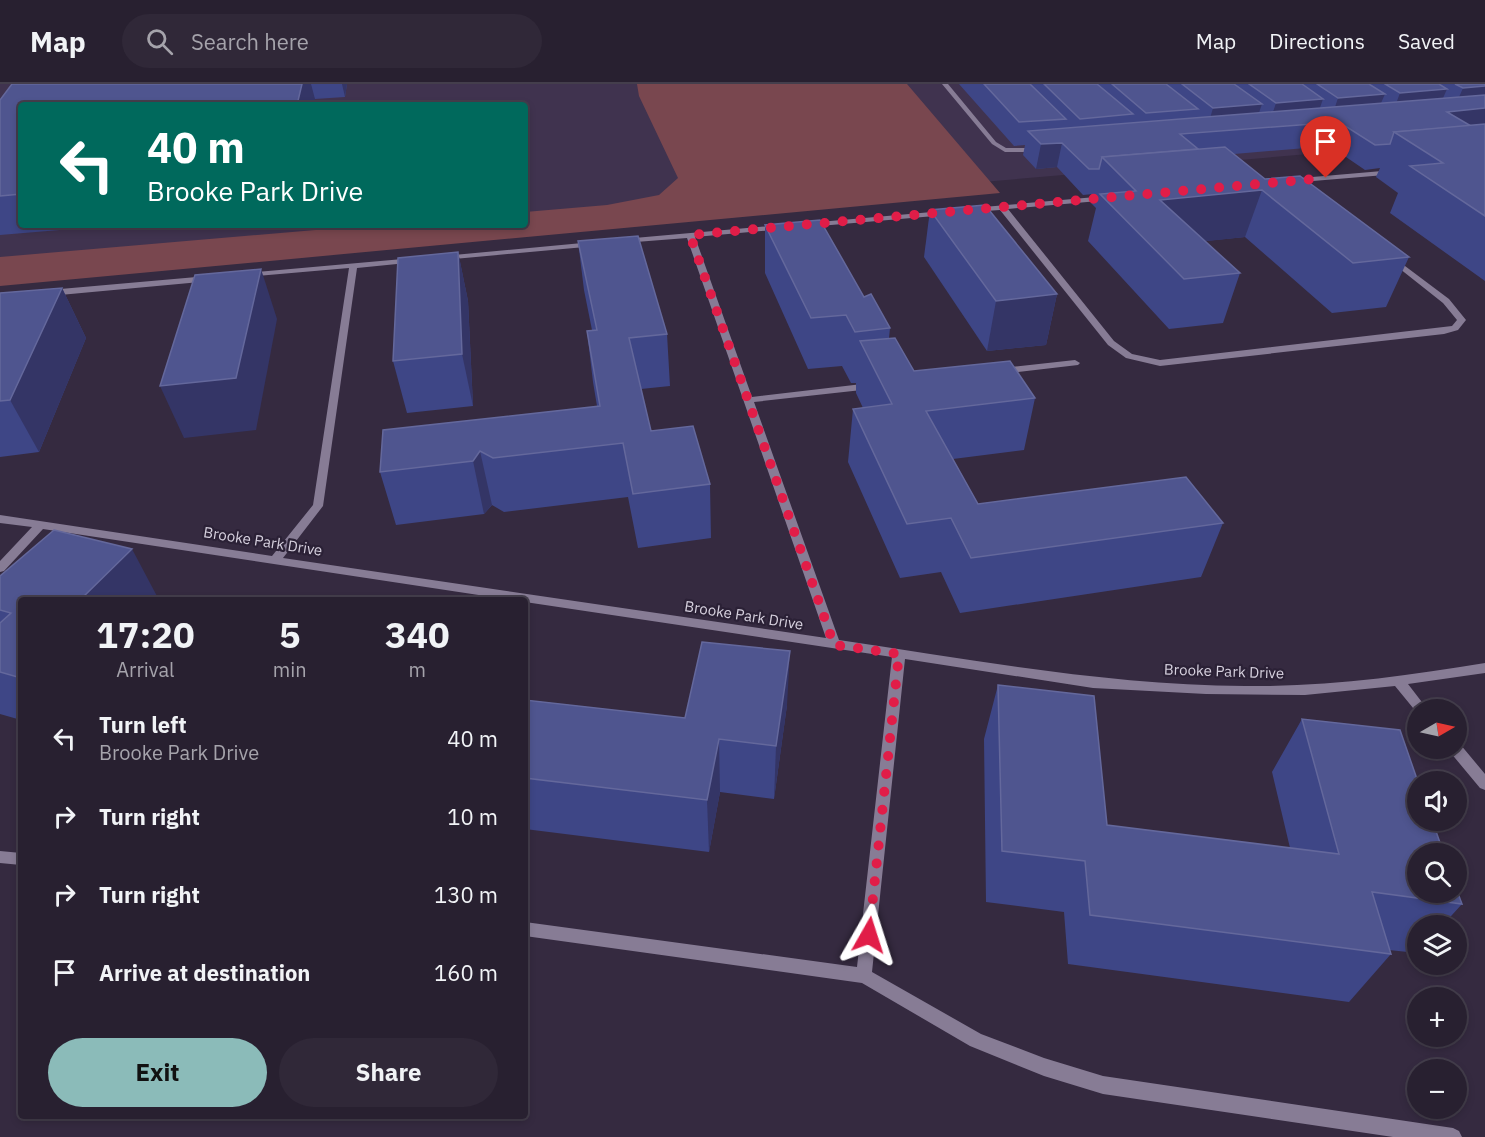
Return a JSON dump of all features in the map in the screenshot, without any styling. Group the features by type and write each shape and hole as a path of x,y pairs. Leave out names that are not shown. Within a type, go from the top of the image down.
{"street":[{"path":"945,84 994,143 1005,150 1042,150"},
{"path":"1281,182 1402,171"},
{"path":"1292,181 1308,193"},
{"path":"617,242 1120,197"},
{"path":"1003,208 1111,343 1129,356 1160,363 1444,331 1459,325 1462,320 1446,301 1381,250"},
{"path":"690,235 834,645"},
{"path":"431,259 606,243"},
{"path":"237,276 419,260"},
{"path":"275,560 318,506 353,266"},
{"path":"35,294 214,278"},
{"path":"993,372 1075,363"},
{"path":"747,400 876,385"},
{"name":"Brooke Park Drive","path":"0,519 518,597"},
{"path":"0,568 40,525"},
{"name":"Brooke Park Drive","path":"528,598 1093,682 1244,691 1312,689 1399,682 1485,668"},
{"path":"864,976 899,654"},
{"path":"1399,682 1413,699"},
{"path":"1464,759 1485,784"},
{"path":"0,856 18,859"},
{"path":"528,929 864,976 976,1040 1044,1067 1103,1085 1453,1137"}],"shaded area":[{"path":"0,84 1485,84 1485,139 528,221 528,102 18,102 18,228 448,228 0,266"},
{"path":"637,84 907,84 1000,193 0,286 0,257 339,228 528,228 528,212 607,205 659,195 678,178 639,96"}],"building":[{"path":"12,84 302,84 298,102 18,102 18,194 0,196 0,100"},
{"path":"984,84 1030,84 1066,119 1019,122"},
{"path":"1044,84 1097,84 1133,114 1080,119"},
{"path":"1112,84 1166,84 1198,109 1146,113"},
{"path":"1182,84 1234,84 1262,104 1213,108"},
{"path":"1249,84 1302,84 1323,99 1276,103"},
{"path":"1317,84 1369,84 1385,94 1338,98"},
{"path":"1385,84 1439,84 1447,89 1400,93"},
{"path":"1455,84 1485,84 1485,86 1463,88"},
{"path":"1485,95 1485,108 1447,112 1471,126 1394,132 1390,144 1375,145 1339,122 1180,134 1198,149 1102,157 1099,169 1089,169 1062,143 1041,144 1028,131"},
{"path":"1485,124 1485,216 1410,166 1443,163 1394,132"},
{"path":"1225,147 1265,179 1300,176 1409,257 1353,263 1262,190 1160,200 1240,273 1184,279 1100,194 1136,191 1102,157"},
{"path":"985,205 1057,294 996,301 930,210"},
{"path":"820,220 864,297 871,294 890,328 855,332 846,315 811,318 765,225"},
{"path":"638,236 667,334 629,338 651,431 693,426 710,484 633,494 623,443 493,458 480,451 473,461 380,472 383,430 600,406 587,331 597,330 578,241"},
{"path":"458,252 462,354 393,361 398,258"},
{"path":"261,269 236,378 160,386 195,275"},
{"path":"62,288 10,400 0,401 0,293"},
{"path":"895,338 914,371 1010,361 1035,398 926,411 978,504 1186,477 1223,523 971,558 951,518 907,524 853,409 892,404 860,341"},
{"path":"54,530 132,549 83,597 18,597 18,677 0,672 0,623 11,613 0,610 0,576"},
{"path":"702,642 790,651 776,746 719,739 707,800 528,778 528,700 685,718"},
{"path":"998,685 1094,696 1107,825 1339,854 1302,719 1400,730 1407,750 1407,759 1410,759 1414,771 1407,771 1407,831 1436,831 1440,843 1407,843 1407,897 1372,892 1391,954 1090,915 1085,861 1002,851"}],"route":[{"path":"869,935 899,654 834,645 690,235 1326,178"}]}
